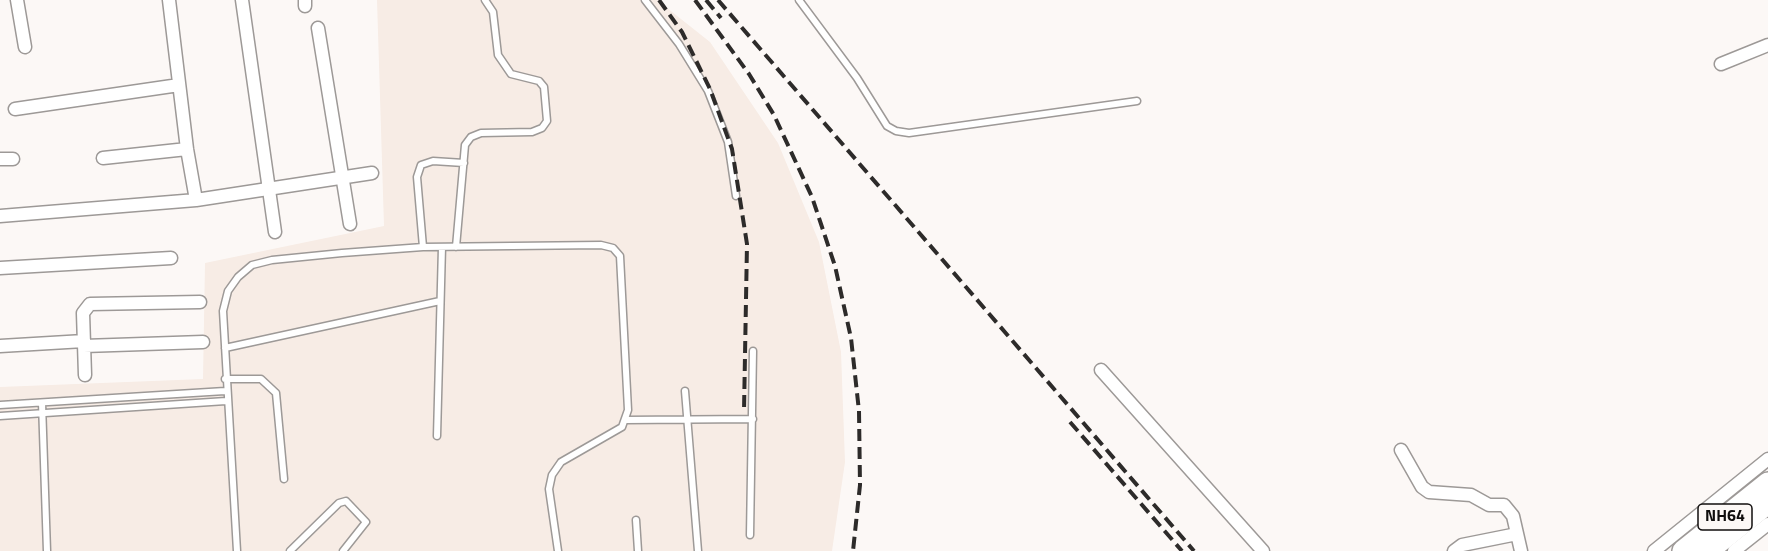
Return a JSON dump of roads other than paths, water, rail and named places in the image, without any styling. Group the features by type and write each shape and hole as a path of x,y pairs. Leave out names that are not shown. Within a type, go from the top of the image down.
{"highway":[{"name":"NH64","path":"1683,551 1768,483"},
{"name":"NH64","path":"1708,551 1768,503"}],"street":[{"path":"17,0 25,47"},
{"path":"169,0 187,149 196,200"},
{"path":"242,0 275,232"},
{"path":"318,28 350,225"},
{"path":"1721,64 1768,45"},
{"path":"15,109 179,86"},
{"path":"103,158 187,149"},
{"path":"0,216 196,200 372,173"},
{"path":"0,268 171,258"},
{"path":"85,375 83,313 90,304 200,302"},
{"path":"0,346 203,342"},
{"path":"1101,370 1263,551"},
{"path":"1401,450 1422,487 1430,492 1471,495 1489,505 1504,505 1513,516 1521,551"},
{"path":"1654,551 1768,459"},
{"path":"1734,551 1768,524"},
{"path":"1454,551 1462,545 1517,534"}],"lane":[{"path":"456,247 465,145 471,137 481,133 532,132 542,128 547,121 544,87 539,81 511,74 498,55 493,12 485,0"},
{"path":"645,0 679,44 708,91 728,142 736,196"},
{"path":"799,0 856,78 887,126 896,131 909,133 1137,101"},
{"path":"423,247 417,177 422,165 433,161 464,163"},
{"path":"237,551 225,391 223,311 228,291 237,277 252,265 272,260 342,253 423,247 601,245 613,248 620,256 622,265 628,410 626,420 612,434 561,462 552,475 549,489 558,551"},
{"path":"437,436 442,247"},
{"path":"225,348 440,301"},
{"path":"750,535 753,351"},
{"path":"225,379 261,379 276,393 284,479"},
{"path":"0,405 225,391"},
{"path":"685,391 685,418 698,551"},
{"path":"0,416 226,401"},
{"path":"42,403 47,551"},
{"path":"626,420 753,419"},
{"path":"291,551 339,503 346,501 366,522 344,551"},
{"path":"636,520 638,551"}],"railway":[{"path":"659,0 682,32 710,89 732,149 747,244 744,411"},
{"path":"695,0 749,74 774,115 812,197 835,266 851,338 859,411 860,485 853,551"},
{"path":"706,0 721,18"},
{"path":"718,0 1194,551"},
{"path":"1070,422 1182,551"}]}
